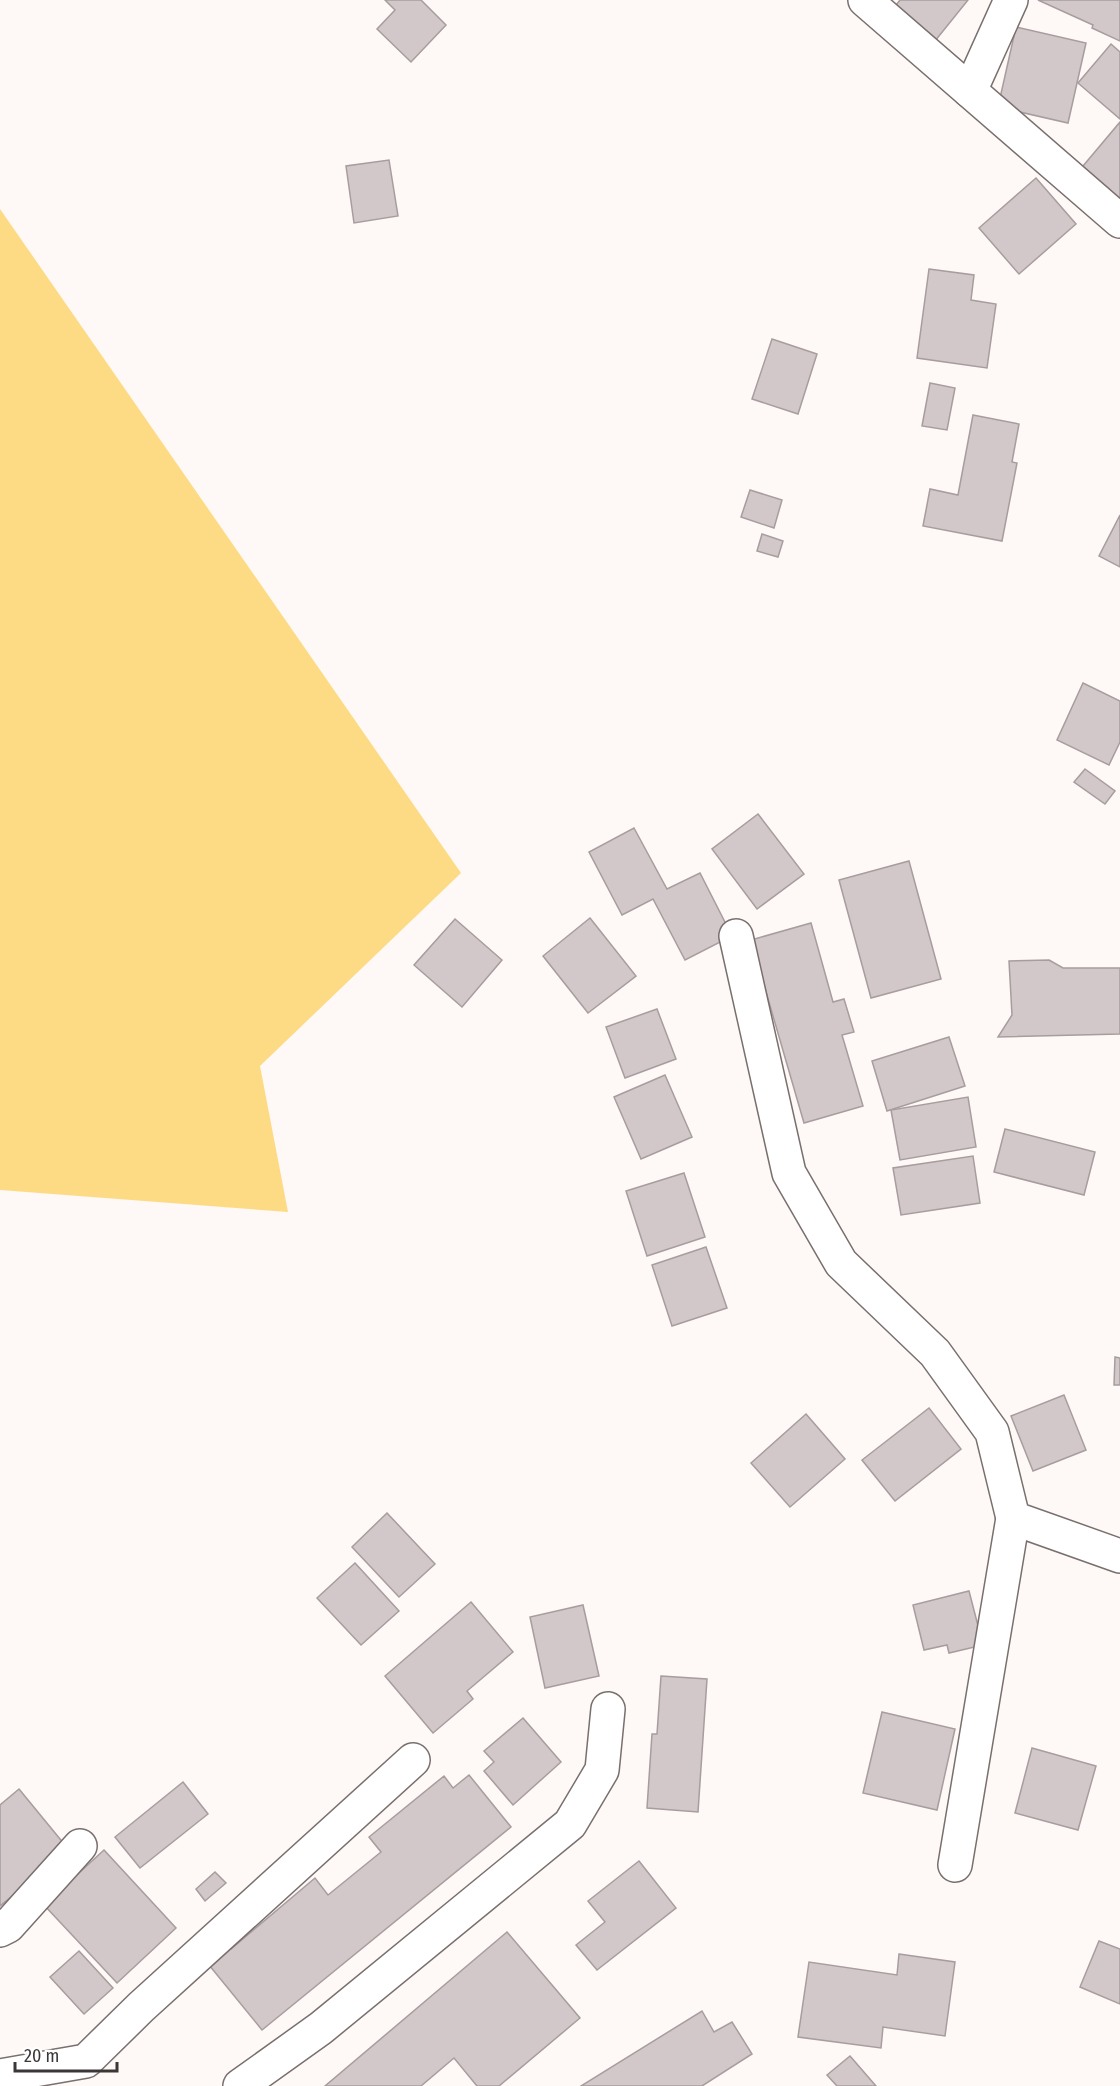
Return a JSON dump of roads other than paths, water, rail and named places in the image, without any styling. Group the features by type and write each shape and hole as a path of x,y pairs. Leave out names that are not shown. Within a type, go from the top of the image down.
{"street":[{"path":"865,0 1120,221"},
{"path":"970,91 1011,0"},
{"path":"736,936 789,1173 841,1263 936,1353 992,1432 1013,1518 955,1865"},
{"path":"1013,1518 1120,1556"},
{"path":"240,2086 321,2028 570,1824 602,1770 608,1709"},
{"path":"0,2076 86,2061 141,2007 412,1760"},
{"path":"0,1930 8,1926 80,1846"}]}
